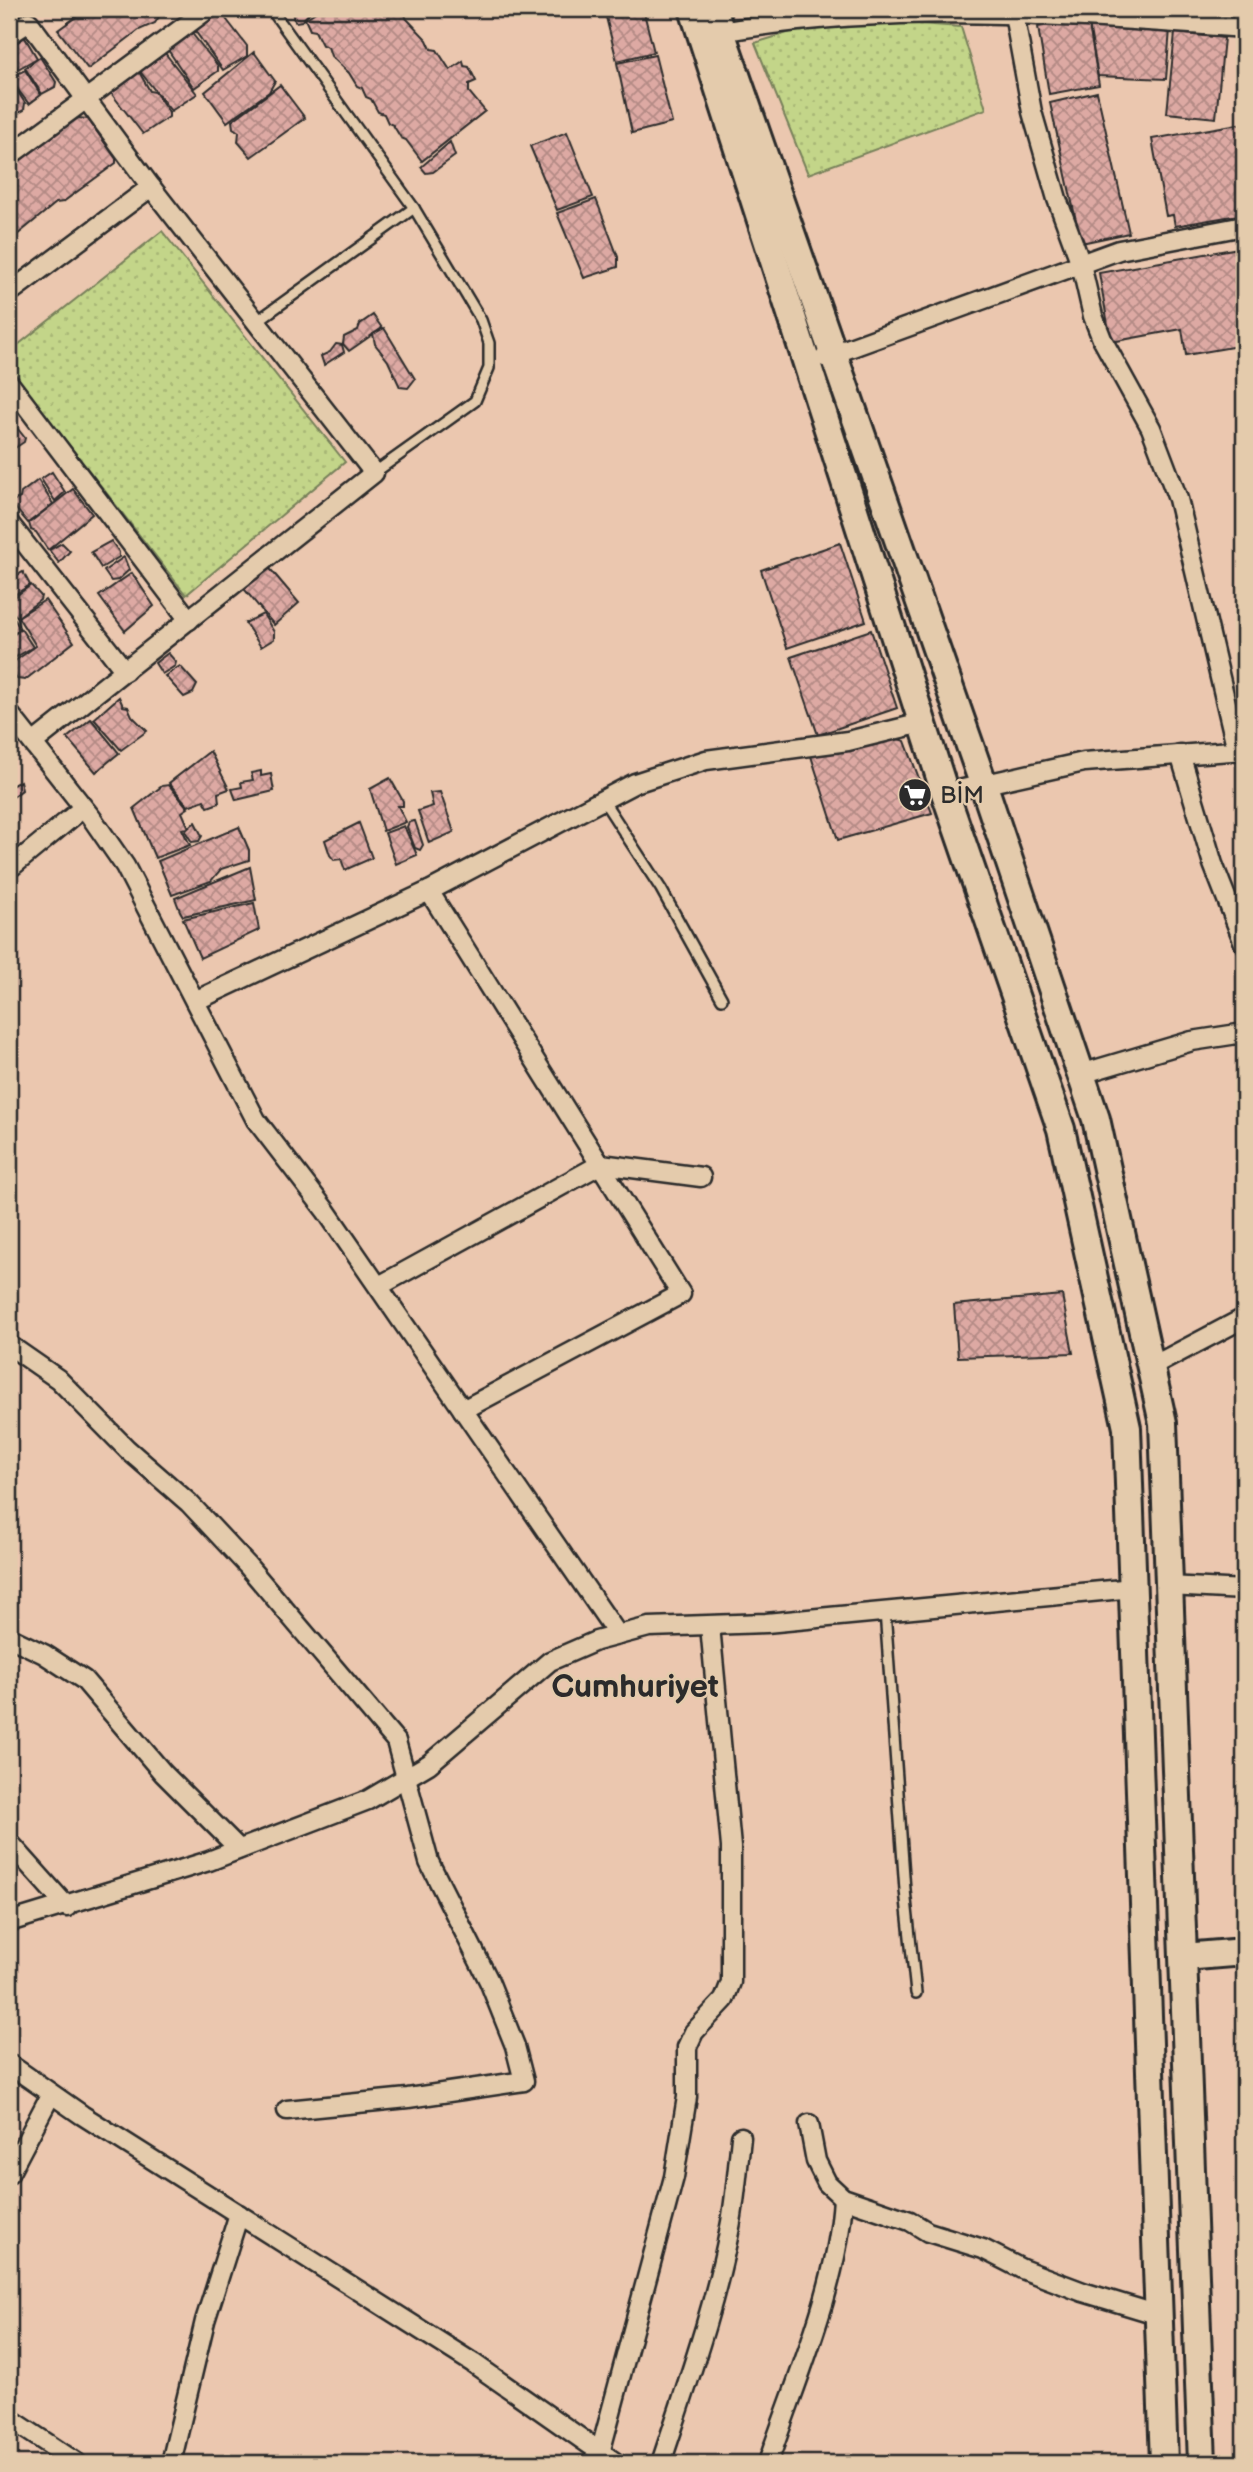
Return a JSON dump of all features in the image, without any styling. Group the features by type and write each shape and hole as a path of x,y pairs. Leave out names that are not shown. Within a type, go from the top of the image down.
{"main road":[{"path":"693,9 922,723 1061,1129 1127,1428 1164,2463"},
{"path":"717,20 983,783 1096,1119 1163,1423 1202,2463"},
{"path":"1184,1957 1244,1952"}],"street":[{"path":"9,156 208,9"},
{"path":"945,793 1084,762 1241,750 1178,499 1151,428 1102,339 1032,112 1013,12"},
{"path":"717,20 857,14 1013,12 1244,28"},
{"path":"9,35 29,22 151,187 374,473 33,743"},
{"path":"9,293 151,187"},
{"path":"805,362 832,355 1119,250 1244,226"},
{"path":"9,383 189,620"},
{"path":"9,523 124,671"},
{"path":"9,713 125,866 256,1120 327,1211 618,1635"},
{"path":"195,1001 429,891 602,798 670,769 706,760 848,741 922,723"},
{"path":"1180,754 1213,864 1244,943"},
{"path":"9,869 83,808"},
{"path":"429,891 681,1294 463,1409"},
{"path":"1081,1074 1192,1041 1244,1033"},
{"path":"379,1286 601,1164 701,1177"},
{"path":"1151,1367 1244,1318"},
{"path":"9,1345 58,1379 127,1449 189,1503 247,1565 396,1741 429,1863 489,1980 511,2035 524,2081 408,2098 287,2110"},
{"path":"1169,1586 1244,1590"},
{"path":"9,1922 67,1907 239,1849 368,1800 407,1779 550,1661 618,1635 649,1627 710,1626 1133,1588"},
{"path":"600,2453 674,2177 687,2097 687,2047 694,2032 724,2000 731,1982 731,1847 710,1626"},
{"path":"9,1637 44,1654 84,1680 163,1773 239,1849"},
{"path":"9,1842 67,1907"},
{"path":"9,2064 51,2094 473,2363 616,2463"},
{"path":"9,2174 51,2094"},
{"path":"808,2124 816,2161 827,2183 843,2199 910,2221 928,2232 983,2249 1023,2269 1083,2292 1159,2315"},
{"path":"661,2463 720,2270 731,2223 741,2137"},
{"path":"768,2463 828,2286 837,2250 843,2199"},
{"path":"171,2463 205,2321 239,2214"},
{"path":"9,2417 77,2463"}],"lane":[{"path":"271,9 414,208 481,320 489,343 489,368 475,401 374,473"},
{"path":"256,322 414,208"},
{"path":"602,798 661,889 722,999"},
{"path":"885,1611 905,1889 916,1993"}],"green space":[{"path":"836,18 961,27 986,109 808,174 755,43"},
{"path":"162,231 345,462 186,595 9,368 9,352"}],"building":[{"path":"87,9 156,9 160,15 155,23 139,30 88,69 58,30"},
{"path":"313,9 302,21 296,22 293,18 294,11"},
{"path":"320,9 413,9 405,13 406,18 427,40 431,49 437,50 450,70 463,61 464,66 469,67 476,81 469,84 469,92 485,111 422,161 393,125 388,123 384,114 378,112 371,99 366,97 349,73 331,56 328,47 322,45 315,31 310,30 305,19"},
{"path":"604,9 643,9 654,52 617,61"},
{"path":"220,11 247,46 247,56 223,70 193,28"},
{"path":"1088,19 1099,85 1049,94 1038,27"},
{"path":"1089,24 1170,29 1166,79 1098,76"},
{"path":"21,31 37,58 18,69 9,55 9,38"},
{"path":"190,31 218,66 218,71 194,88 168,50"},
{"path":"1175,33 1224,38 1216,118 1167,113"},
{"path":"254,52 275,81 269,92 227,122 205,92"},
{"path":"165,53 197,94 171,111 139,70"},
{"path":"655,55 672,123 632,133 617,63"},
{"path":"40,57 56,82 55,87 42,94 25,68"},
{"path":"25,70 41,95 29,104 9,78"},
{"path":"139,72 150,91 155,92 169,112 169,117 143,134 111,93"},
{"path":"10,80 25,103 24,110 9,118"},
{"path":"280,85 305,118 251,157 238,142 239,132 233,128 232,121"},
{"path":"1097,92 1129,233 1081,243 1050,103"},
{"path":"78,118 88,119 116,159 116,163 63,202 56,203 17,235 10,236 9,166"},
{"path":"1244,123 1244,214 1175,226 1173,215 1166,216 1152,139"},
{"path":"567,132 593,197 557,210 530,146"},
{"path":"450,142 455,156 433,172 426,173 421,167"},
{"path":"596,199 618,257 618,267 584,278 557,213"},
{"path":"1244,247 1244,317 1241,317 1244,345 1186,355 1182,329 1111,342 1099,273"},
{"path":"373,315 382,328 349,351 343,344 344,337 358,330 360,324"},
{"path":"384,328 415,379 408,388 400,387 388,361 375,344 373,334"},
{"path":"336,344 342,345 344,352 324,365 321,356 330,352"},
{"path":"9,418 25,438 24,442 9,452"},
{"path":"52,472 65,492 55,501 41,479"},
{"path":"38,480 53,504 28,523 10,502 20,498 21,493"},
{"path":"73,489 92,514 48,550 36,532 31,530 29,523"},
{"path":"111,541 119,552 119,557 101,568 91,552"},
{"path":"62,543 70,551 59,563 49,550"},
{"path":"840,543 866,621 787,648 761,570"},
{"path":"9,555 18,568 9,579"},
{"path":"124,557 129,570 118,580 111,581 104,571"},
{"path":"266,564 299,603 274,625 240,584"},
{"path":"23,572 30,585 9,598 9,580"},
{"path":"132,573 154,606 125,631 99,596"},
{"path":"31,585 41,596 40,600 18,617 9,610 9,601"},
{"path":"45,600 74,642 25,680 17,679 11,670 12,663 36,646 18,617"},
{"path":"9,612 20,629 9,638"},
{"path":"263,614 274,632 274,639 261,647 245,623"},
{"path":"21,629 33,647 11,660 9,666 9,638"},
{"path":"871,630 897,708 818,735 791,657"},
{"path":"168,653 176,662 175,666 162,674 155,663"},
{"path":"180,666 197,685 193,693 184,697 165,676"},
{"path":"119,697 123,706 128,707 132,716 147,731 121,750 94,719"},
{"path":"91,719 119,753 96,772 67,738"},
{"path":"891,737 905,741 932,813 838,840 811,756"},
{"path":"210,751 229,789 218,793 219,803 208,807 204,800 188,806 169,783"},
{"path":"261,771 261,776 271,774 274,791 236,800 232,789 242,787 241,782 253,780 251,773"},
{"path":"390,778 403,801 403,806 398,806 406,822 383,831 370,789"},
{"path":"20,781 22,790 9,800 9,787"},
{"path":"169,785 188,808 182,812 189,828 182,829 190,845 155,858 134,808 162,786"},
{"path":"440,792 454,832 429,843 418,811 433,806 430,793"},
{"path":"415,821 423,845 420,850 415,848 407,827 409,822"},
{"path":"195,822 202,836 199,841 192,842 185,831"},
{"path":"359,823 372,858 345,870 341,859 334,860 330,855 325,840"},
{"path":"404,826 417,855 396,864 385,833"},
{"path":"239,827 249,850 249,860 221,869 211,881 172,895 158,861"},
{"path":"250,867 256,900 183,916 175,898"},
{"path":"254,903 259,930 200,958 183,919"},
{"path":"1062,1295 1073,1353 958,1357 954,1305"}],"place":[{"name":"BİM","path":"915,795"}],"district":[{"name":"Cumhuriyet","path":"635,1686"}]}
